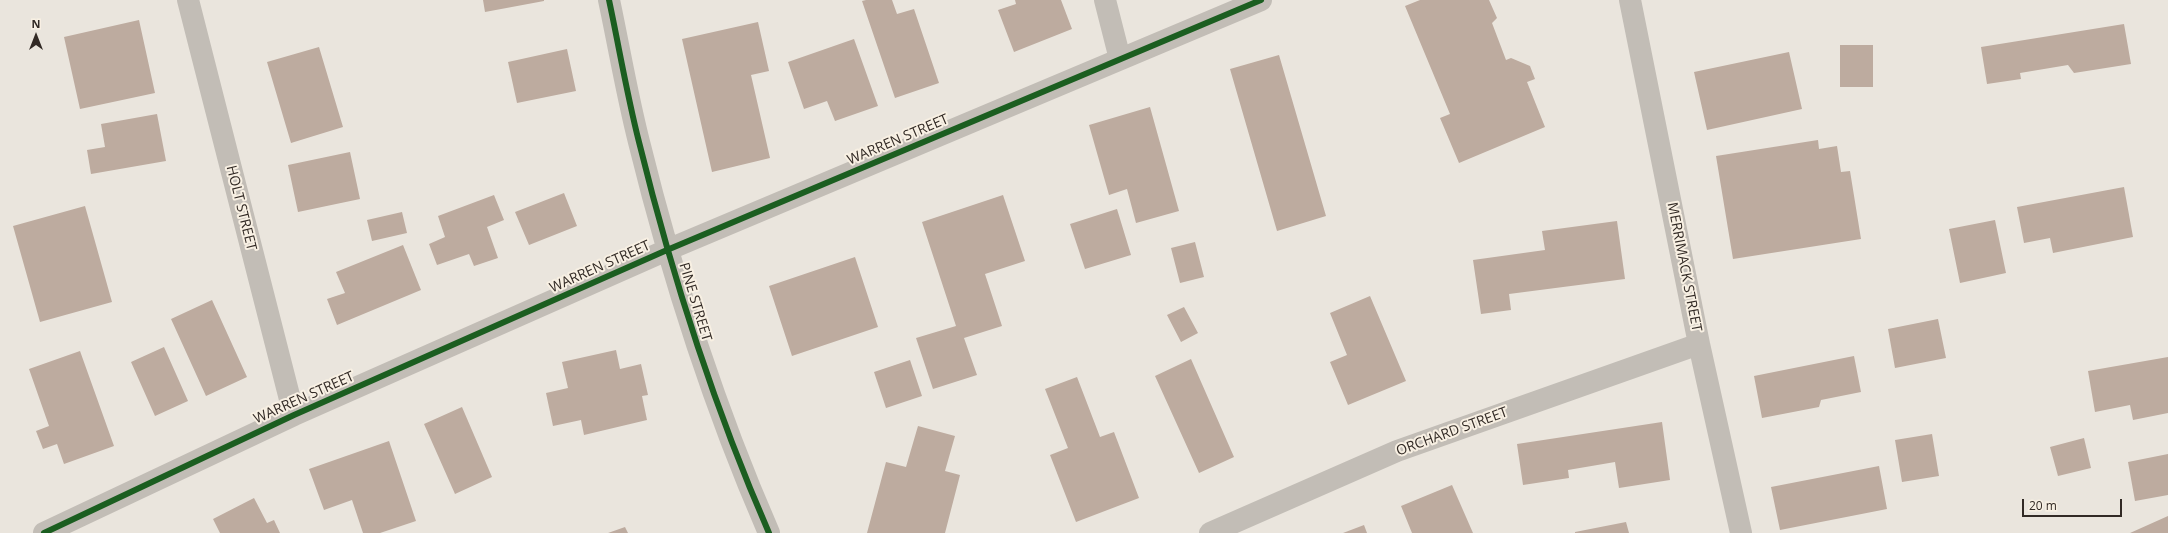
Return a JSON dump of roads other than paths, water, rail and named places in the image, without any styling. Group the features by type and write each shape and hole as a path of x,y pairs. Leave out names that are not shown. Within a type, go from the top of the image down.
{"street":[{"name":"HOLT STREET","path":"188,0 294,415"},
{"name":"PINE STREET","path":"609,0 638,141 667,250 699,356 740,466 769,533"},
{"path":"1105,0 1120,59"},
{"name":"WARREN STREET","path":"44,533 294,415 667,250 1261,0"},
{"name":"MERRIMACK STREET","path":"1630,0 1699,344 1741,533"},
{"name":"ORCHARD STREET","path":"1210,533 1397,451 1699,344"}]}
